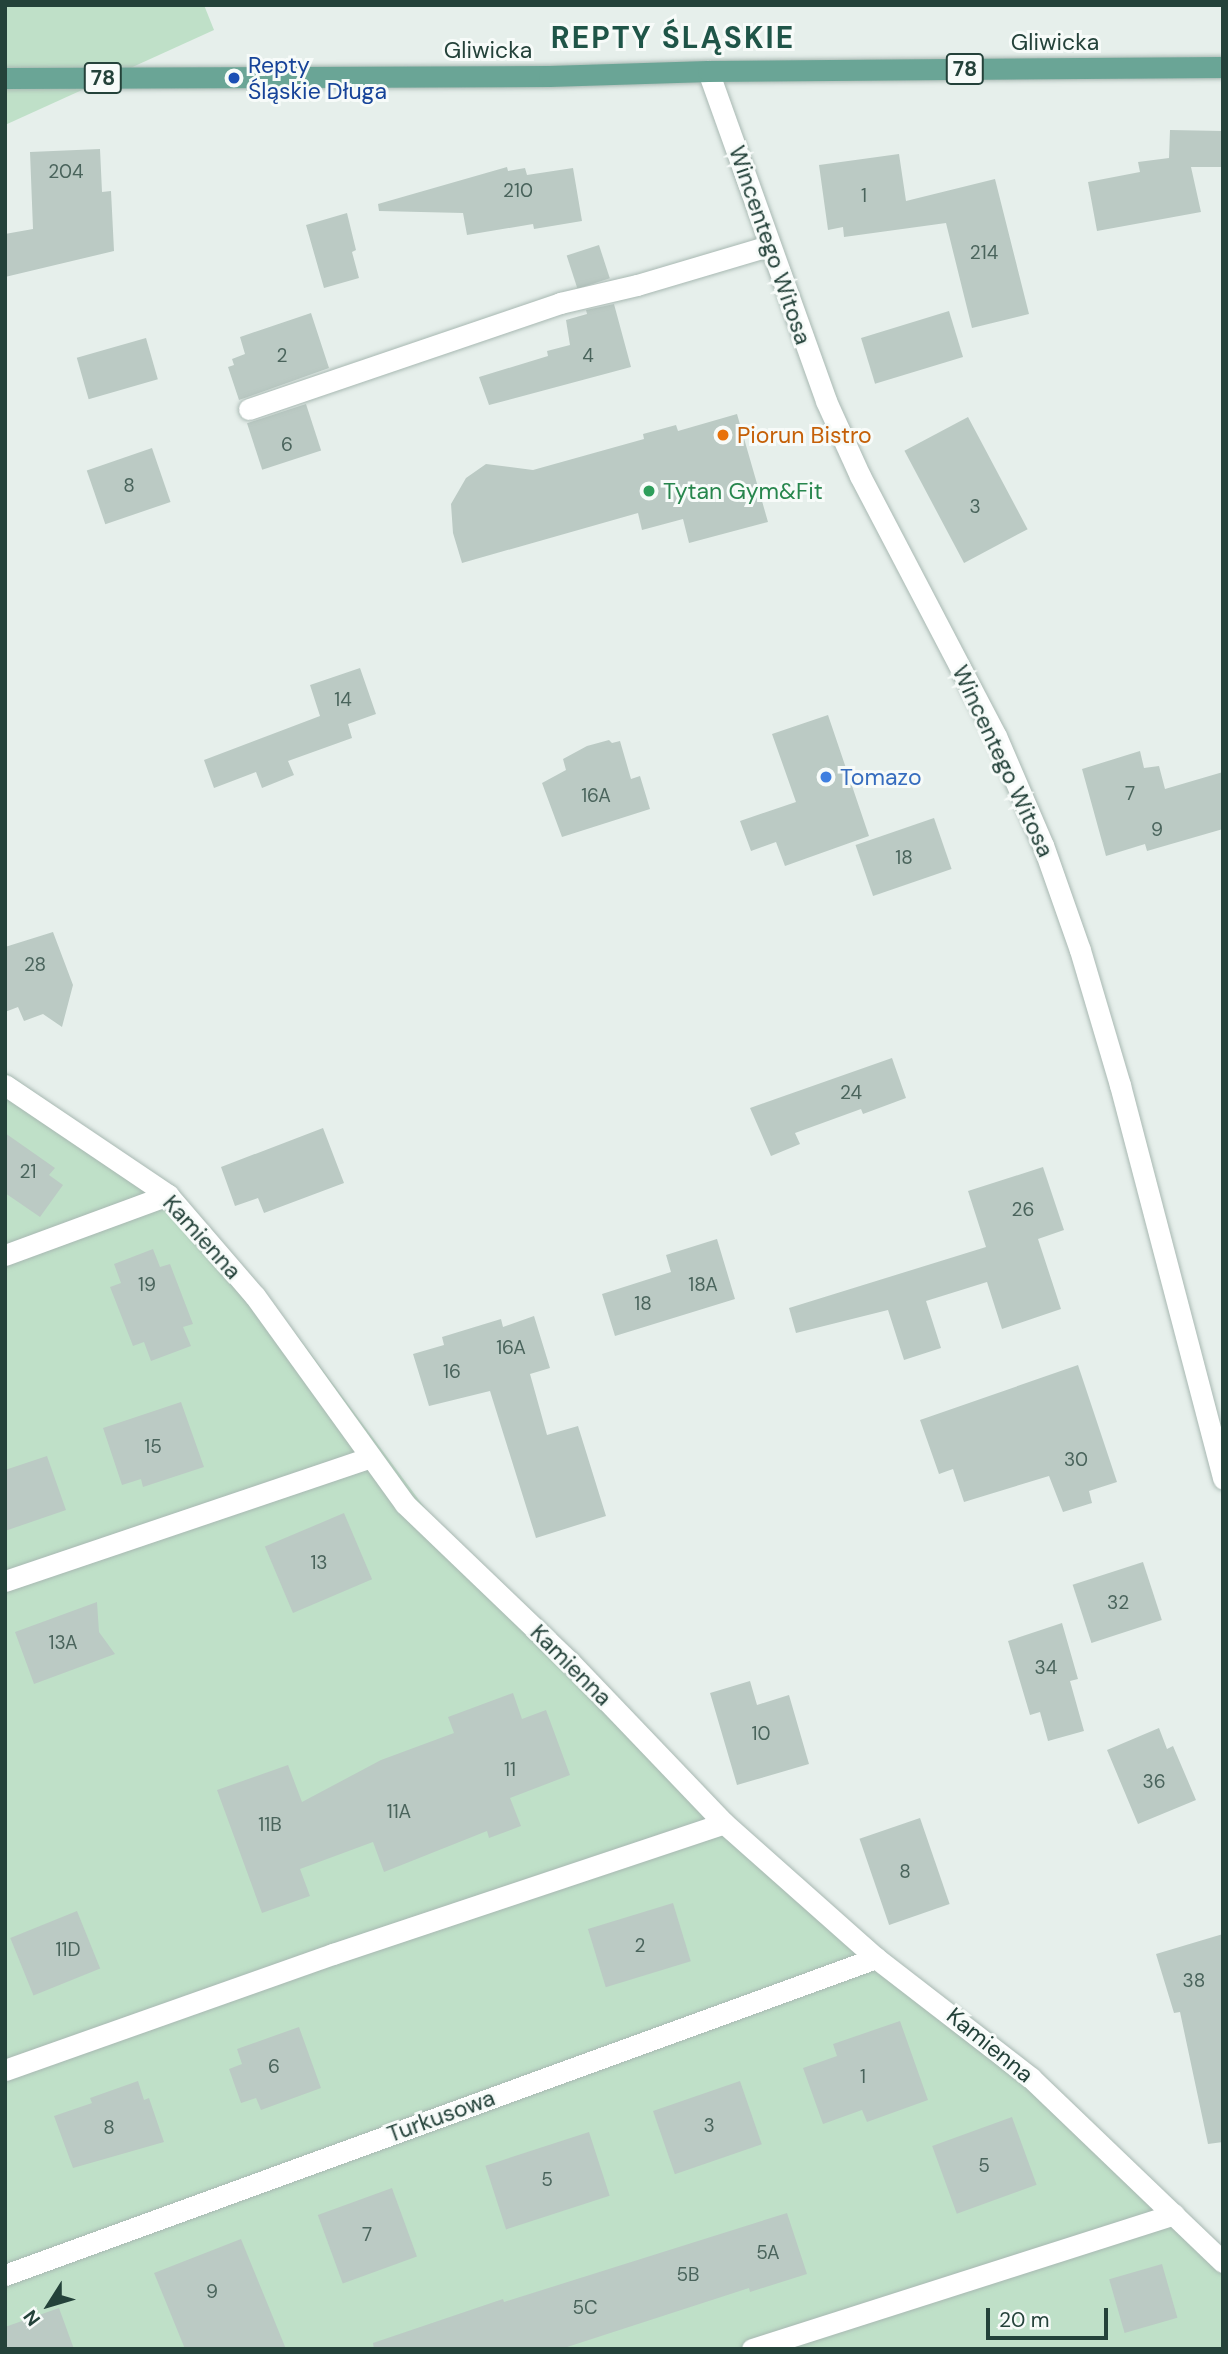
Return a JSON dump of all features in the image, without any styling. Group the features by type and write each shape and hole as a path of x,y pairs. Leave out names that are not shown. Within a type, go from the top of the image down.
{"main road":[{"name":"Gliwicka","path":"5,78 549,76 708,71 1223,67"}],"street":[{"name":"Wincentego Witosa","path":"708,71 826,401 860,476 996,736 1043,845 1080,950 1120,1085 1223,1479"},
{"path":"249,409 560,303 637,285 769,246"},
{"name":"Kamienna","path":"5,1085 168,1195 255,1296 405,1504 570,1662 724,1823 876,1958 1031,2078 1223,2262"},
{"path":"5,1255 168,1195"},
{"path":"5,1581 371,1457"},
{"path":"5,2070 346,1950 724,1823"},
{"name":"Turkusowa","path":"5,2275 876,1958"},
{"path":"752,2349 1174,2214"}],"green space":[{"path":"5,5 204,5 214,30 5,125"},
{"path":"5,1072 138,1163 296,1334 433,1519 838,1926 971,2025 1223,2263 1223,2349 5,2349"}],"building":[{"path":"1170,130 1223,131 1223,167 1191,167 1201,212 1097,231 1088,182 1140,172 1138,162 1169,158"},
{"path":"100,149 102,192 111,191 114,251 5,277 5,234 33,229 30,152"},
{"path":"899,154 906,201 995,179 1029,314 972,328 946,223 844,237 843,227 828,230 819,165"},
{"path":"507,167 508,171 525,168 527,175 573,168 582,221 534,229 533,224 467,235 463,213 379,211 378,204"},
{"path":"347,213 356,250 352,252 359,278 324,288 306,225"},
{"path":"599,245 610,278 577,289 567,256"},
{"path":"614,304 631,367 489,405 479,377 548,356 547,351 570,345 566,320 587,314 586,310"},
{"path":"949,311 963,357 875,384 861,338"},
{"path":"311,313 329,368 239,400 228,367 234,365 232,359 245,354 240,337"},
{"path":"146,338 158,379 89,399 77,358"},
{"path":"306,404 321,451 262,470 247,423"},
{"path":"737,414 768,522 689,543 683,519 642,530 638,513 462,563 453,533 451,504 466,478 486,464 533,470 644,439 643,434 676,425 678,431"},
{"path":"968,417 1028,529 964,563 904,451"},
{"path":"152,448 171,502 105,524 87,470"},
{"path":"360,668 376,714 348,724 352,738 288,761 294,775 262,788 256,772 214,788 204,760 320,716 310,685"},
{"path":"828,715 869,836 785,866 776,842 751,851 740,821 796,802 772,734"},
{"path":"609,740 612,743 620,741 631,779 640,776 650,809 562,837 542,783 566,770 563,759 587,746"},
{"path":"1140,751 1144,768 1159,766 1165,789 1223,772 1223,829 1147,851 1145,844 1106,856 1082,769"},
{"path":"934,818 952,869 873,896 856,845"},
{"path":"53,932 73,985 62,1027 43,1014 24,1021 18,1007 5,1012 5,947"},
{"path":"892,1058 906,1098 863,1114 861,1109 795,1133 800,1144 771,1156 750,1108"},
{"path":"323,1128 344,1183 264,1213 258,1198 235,1206 221,1167"},
{"path":"5,1133 55,1168 49,1175 63,1185 40,1217 5,1193"},
{"path":"1043,1167 1064,1230 1038,1239 1061,1309 1002,1329 987,1282 926,1301 941,1348 904,1360 888,1310 796,1333 789,1308 986,1247 968,1191"},
{"path":"717,1239 735,1299 615,1336 602,1294 671,1272 666,1255"},
{"path":"153,1249 160,1267 170,1264 193,1324 183,1327 191,1346 151,1361 144,1342 133,1346 110,1287 121,1283 114,1264"},
{"path":"534,1316 550,1368 530,1374 547,1435 578,1426 606,1516 536,1538 490,1391 429,1406 413,1354 444,1345 442,1337 501,1319 503,1327"},
{"path":"1078,1365 1117,1482 1089,1491 1092,1503 1063,1512 1049,1476 964,1502 953,1469 939,1474 920,1420"},
{"path":"181,1402 204,1467 143,1487 141,1479 122,1485 103,1428"},
{"path":"47,1456 66,1510 5,1531 5,1470"},
{"path":"344,1513 372,1579 293,1613 265,1547"},
{"path":"1143,1562 1162,1620 1091,1643 1073,1585"},
{"path":"97,1602 99,1632 115,1654 34,1684 15,1632"},
{"path":"1062,1623 1078,1679 1070,1681 1084,1731 1048,1741 1040,1712 1030,1715 1008,1641"},
{"path":"750,1681 757,1705 789,1695 809,1764 737,1785 710,1693"},
{"path":"513,1693 522,1719 546,1710 570,1775 510,1798 521,1826 489,1838 487,1831 384,1872 373,1842 300,1869 310,1896 262,1913 217,1790 288,1765 302,1802 381,1760 454,1733 448,1717"},
{"path":"1159,1728 1167,1749 1173,1746 1196,1800 1138,1824 1107,1750"},
{"path":"920,1818 950,1904 889,1925 859,1839"},
{"path":"673,1903 691,1961 606,1987 588,1929"},
{"path":"77,1911 100,1968 33,1995 10,1938"},
{"path":"1223,1934 1223,2142 1208,2144 1180,2012 1174,2013 1156,1954"},
{"path":"900,2021 928,2100 867,2122 862,2110 823,2124 803,2068 837,2056 833,2044"},
{"path":"299,2027 321,2088 261,2110 256,2098 241,2103 229,2069 242,2064 237,2049"},
{"path":"138,2081 144,2100 149,2098 164,2142 73,2168 54,2116 92,2103 90,2098"},
{"path":"740,2081 762,2144 675,2174 653,2111"},
{"path":"1012,2117 1037,2185 957,2214 932,2146"},
{"path":"589,2132 610,2196 506,2229 485,2166"},
{"path":"392,2188 417,2257 343,2284 318,2215"},
{"path":"787,2213 807,2274 750,2292 749,2288 561,2349 374,2349 373,2343 503,2299 504,2302"},
{"path":"241,2239 286,2349 185,2349 154,2273"},
{"path":"1162,2264 1177,2318 1125,2333 1109,2279"},
{"path":"59,2308 74,2349 5,2349 5,2327"}],"place":[{"name":"Repty Śląskie Długa","path":"234,78"},
{"name":"Piorun Bistro","path":"723,435"},
{"name":"Tytan Gym&Fit","path":"649,491"},
{"name":"Tomazo","path":"826,777"}],"district":[{"name":"REPTY ŚLĄSKIE","path":"673,38"}]}
